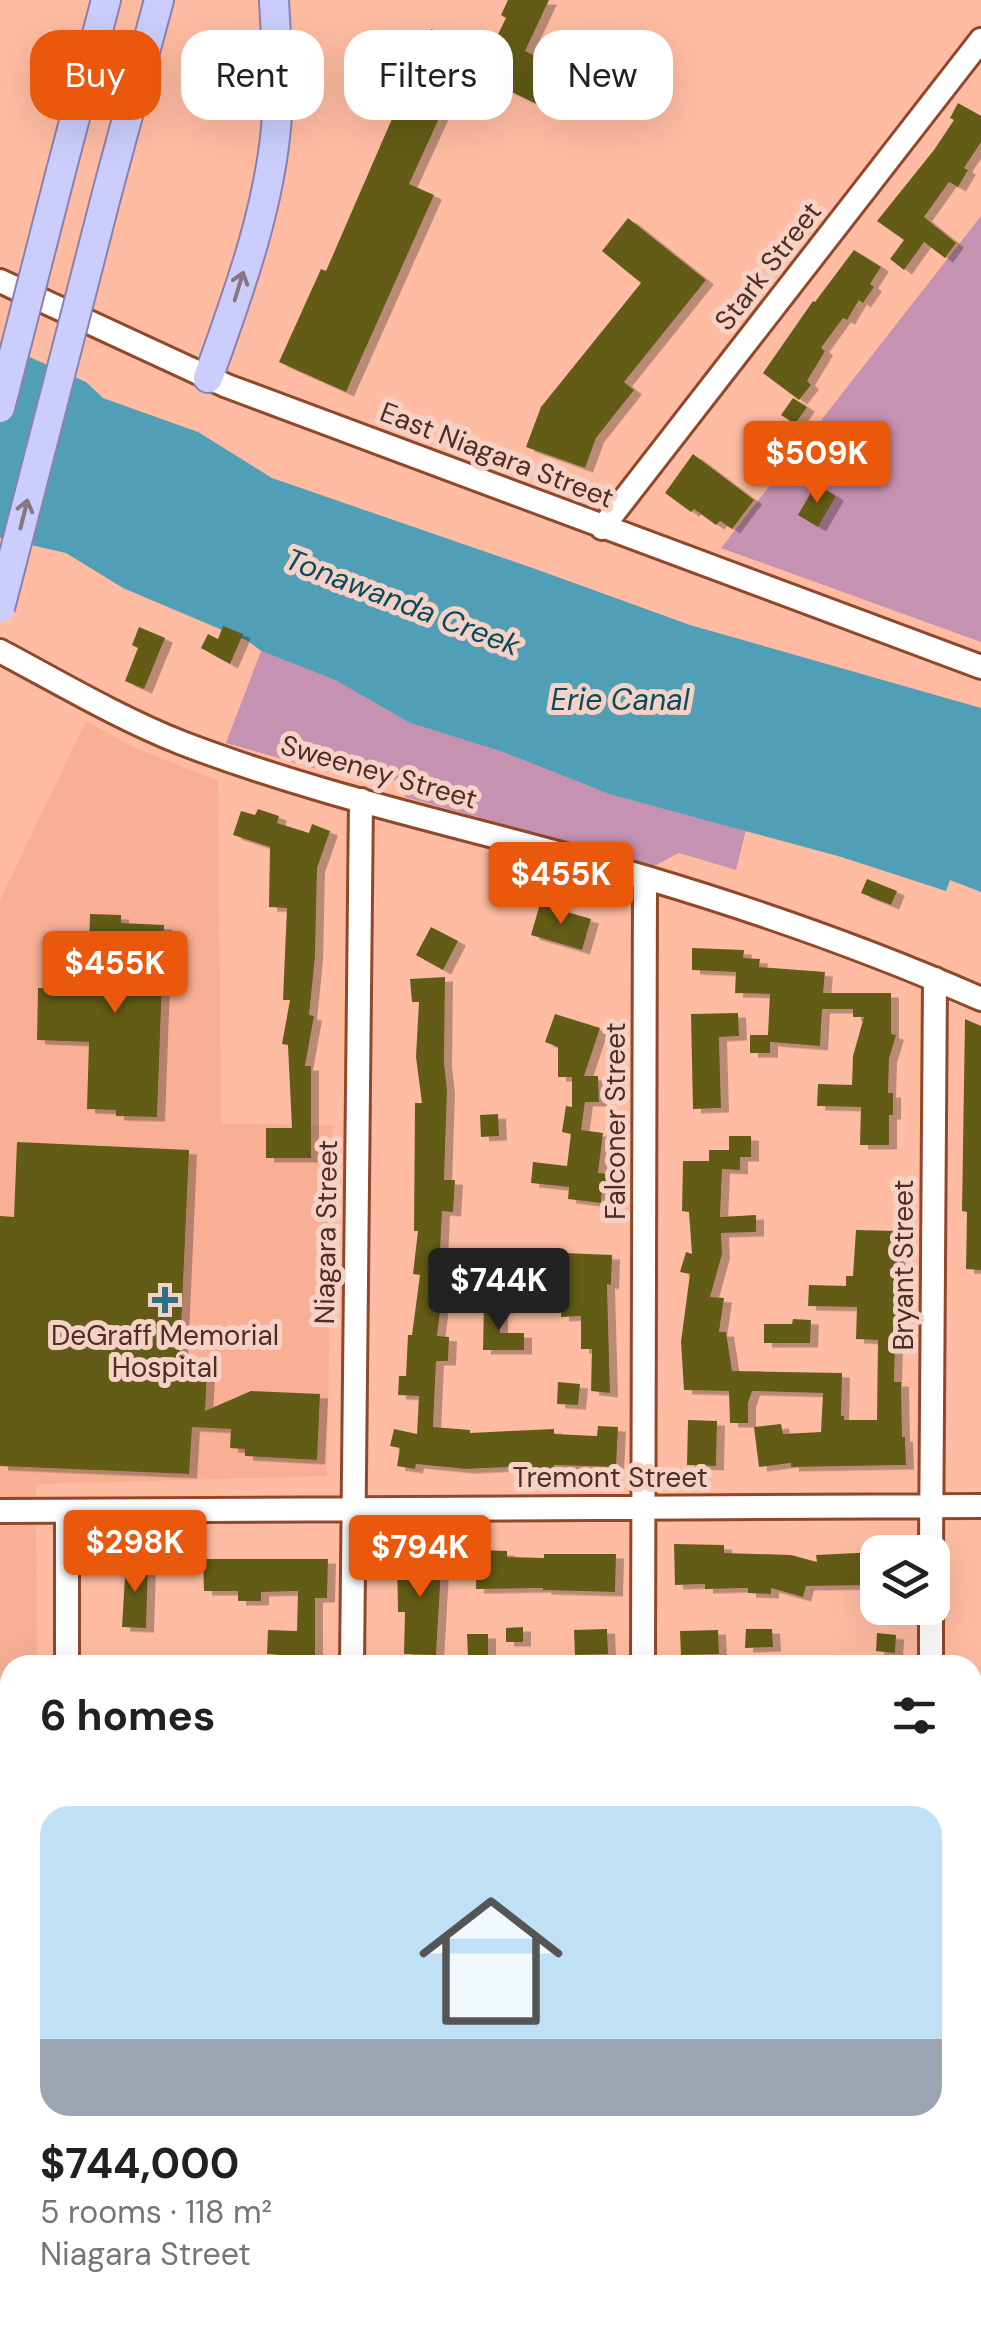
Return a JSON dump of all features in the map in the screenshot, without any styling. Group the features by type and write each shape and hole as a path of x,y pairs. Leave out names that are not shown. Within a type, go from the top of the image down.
{"main road":[{"path":"0,408 106,0"},
{"path":"0,608 159,0"},
{"path":"208,378 257,228 271,164 278,69 274,0"}],"street":[{"name":"Stark Street","path":"602,528 981,40"},
{"name":"East Niagara Street","path":"0,281 208,378 981,667"},
{"name":"Sweeney Street","path":"0,651 117,714 182,742 361,800 645,878 808,928 981,999"},
{"name":"Niagara Street","path":"352,1655 361,800"},
{"name":"Falconer Street","path":"643,1655 645,878"},
{"name":"Bryant Street","path":"931,1535 935,979"},
{"name":"Tremont Street","path":"0,1512 981,1506"},
{"path":"67,1510 67,1655"},
{"path":"930,1655 931,1625"}],"shaded area":[{"path":"981,216 981,642 721,548"},
{"path":"261,651 335,680 410,723 503,752 609,794 746,830 736,870 679,853 654,866 405,797 402,782 332,761 321,770 226,743"},
{"name":"DeGraff Memorial Hospital","path":"86,721 135,748 218,781 221,1124 333,1125 327,1476 36,1484 37,1655 0,1655 0,900"}],"water":[{"name":"Erie Canal","path":"0,344 86,382 103,398 198,432 272,478 690,625 981,708 981,892 950,880 946,891 838,856 609,794 503,752 410,723 335,680 123,588 66,553 0,538"}],"building":[{"path":"508,0 549,0 525,51 533,55 533,102 513,93 513,30 500,30 506,18 501,15"},
{"path":"958,103 981,116 981,142 964,168 968,170 958,187 949,182 924,217 956,243 945,258 924,242 904,270 890,259 904,240 877,221 934,150 954,120 950,118"},
{"path":"392,120 438,120 409,184 434,195 346,392 279,362 321,269 326,271"},
{"path":"628,218 706,280 624,382 634,390 596,438 585,468 526,447 541,407 641,283 602,251"},
{"path":"854,250 881,267 870,284 874,287 863,303 859,300 847,320 843,318 821,348 825,351 807,381 811,385 799,400 763,373"},
{"path":"793,398 807,407 795,424 781,415"},
{"path":"693,454 754,500 732,529 720,521 716,525 694,509 691,512 665,493"},
{"path":"816,484 836,496 818,527 798,515"},
{"path":"223,626 243,634 230,664 201,648 208,634 218,639"},
{"path":"139,627 165,638 144,689 125,681 138,648 132,645"},
{"path":"258,809 279,816 277,823 309,833 312,824 330,831 317,868 309,1015 314,1016 305,1066 311,1066 311,1158 266,1158 266,1128 292,1128 288,1045 282,1044 290,1000 283,1000 287,908 269,907 270,847 233,835 241,811 255,815"},
{"path":"867,879 897,891 891,905 861,893"},
{"path":"540,904 591,919 582,950 531,935"},
{"path":"90,914 121,915 121,923 164,925 157,1117 116,1116 116,1110 87,1109 89,1042 37,1040 38,988 88,990"},
{"path":"431,927 458,941 443,970 416,955"},
{"path":"692,948 744,950 743,958 760,959 759,967 825,972 823,993 891,993 891,1034 896,1035 889,1059 888,1093 893,1093 893,1115 889,1115 889,1145 860,1145 861,1107 817,1106 818,1084 852,1085 853,1056 864,1017 853,1017 853,1009 822,1009 820,1046 770,1042 770,1053 750,1053 750,1035 768,1035 770,994 735,993 736,972 692,970"},
{"path":"445,977 444,1180 455,1180 453,1212 442,1211 438,1295 442,1296 437,1336 449,1337 448,1361 436,1361 433,1427 470,1433 554,1429 554,1434 597,1436 598,1426 618,1427 616,1467 466,1469 416,1464 415,1469 397,1466 400,1448 390,1446 394,1429 417,1434 419,1396 398,1395 399,1376 406,1376 408,1335 412,1335 420,1275 413,1274 418,1231 414,1231 415,1103 422,1103 416,1057 419,1002 412,1002 410,979"},
{"path":"738,1013 739,1036 719,1037 721,1108 693,1109 691,1014"},
{"path":"555,1014 600,1028 584,1076 598,1076 599,1102 585,1102 581,1130 603,1133 598,1173 612,1174 610,1190 602,1189 601,1203 568,1199 569,1187 531,1183 533,1162 567,1166 571,1134 562,1132 566,1106 572,1107 572,1077 558,1077 558,1047 545,1042"},
{"path":"965,1019 981,1026 981,1270 966,1269 967,1212 962,1211"},
{"path":"498,1114 499,1136 481,1137 480,1115"},
{"path":"729,1136 751,1136 751,1157 740,1157 740,1170 722,1169 720,1217 756,1215 756,1232 721,1233 722,1254 710,1297 724,1298 719,1332 726,1332 732,1371 842,1373 841,1416 844,1420 877,1420 878,1340 856,1339 857,1307 808,1306 809,1285 846,1286 846,1276 853,1276 856,1230 898,1231 894,1382 901,1382 906,1465 791,1467 791,1463 759,1467 754,1427 781,1424 783,1434 821,1432 823,1393 752,1391 748,1423 730,1423 729,1391 684,1390 681,1342 690,1274 680,1272 686,1252 692,1254 689,1212 682,1211 683,1161 709,1161 709,1150 729,1150"},
{"path":"17,1142 189,1150 180,1352 189,1372 207,1372 205,1411 251,1391 320,1394 317,1460 245,1456 245,1449 230,1448 231,1429 192,1427 189,1474 0,1466 0,1216 14,1217"},
{"path":"564,1253 612,1255 611,1285 607,1284 610,1393 591,1391 592,1349 581,1349 581,1316 561,1317"},
{"path":"484,1307 500,1307 500,1333 524,1333 524,1350 483,1350"},
{"path":"793,1319 811,1320 810,1343 764,1343 764,1324 792,1324"},
{"path":"558,1382 580,1384 578,1405 557,1404"},
{"path":"688,1420 717,1421 716,1466 687,1465"},
{"path":"674,1544 724,1545 724,1553 791,1555 817,1562 816,1555 860,1553 860,1585 806,1586 803,1597 771,1588 771,1594 748,1593 748,1588 675,1585"},
{"path":"477,1550 507,1551 507,1557 616,1554 615,1592 476,1589"},
{"path":"442,1552 436,1655 404,1654 405,1612 398,1612 397,1553"},
{"path":"203,1559 328,1559 327,1598 315,1598 315,1655 267,1654 268,1630 297,1631 298,1591 261,1592 261,1601 238,1601 238,1591 204,1591"},
{"path":"126,1561 148,1562 146,1628 122,1627"},
{"path":"523,1627 523,1642 506,1642 506,1628"},
{"path":"607,1629 608,1654 575,1655 574,1630"},
{"path":"746,1629 772,1629 773,1647 745,1648"},
{"path":"718,1630 719,1654 681,1655 680,1631"},
{"path":"877,1633 896,1635 895,1653 876,1651"},
{"path":"467,1634 488,1634 488,1655 468,1655"}],"place":[{"name":"DeGraff Memorial Hospital","path":"165,1300"}],"water label":[{"name":"Tonawanda Creek","path":"403,602"}]}
